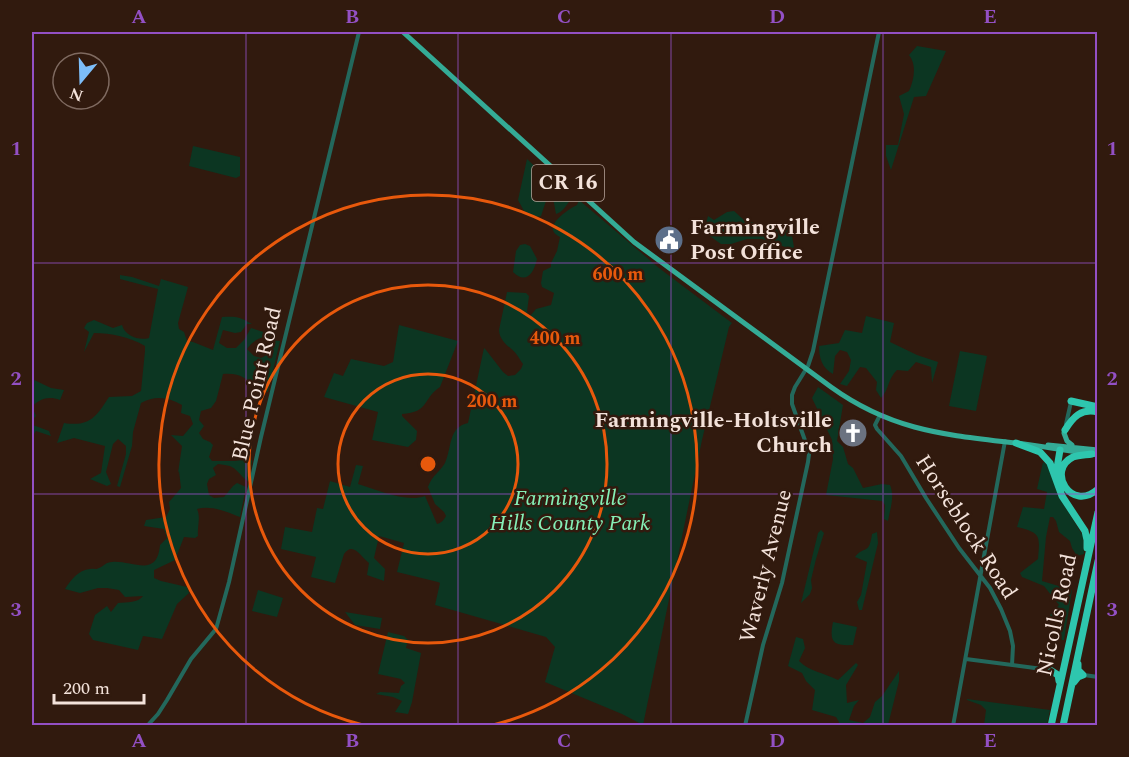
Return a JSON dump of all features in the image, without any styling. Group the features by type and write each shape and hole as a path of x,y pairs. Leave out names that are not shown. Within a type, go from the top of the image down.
{"highway":[{"path":"1071,401 1098,407"},
{"path":"1065,431 1072,419 1079,413 1090,410 1098,412"},
{"path":"1016,443 1044,455 1052,466 1062,496 1087,537 1079,597"},
{"path":"1056,479 1061,448"},
{"path":"1096,453 1075,456 1069,460 1063,468 1062,479 1066,489 1076,496 1088,495 1098,489"},
{"name":"Nicolls Road","path":"1051,726 1098,512"},
{"name":"Nicolls Road","path":"1063,726 1098,561"},
{"path":"1091,590 1098,573"},
{"path":"1071,687 1076,678 1083,675 1078,670 1078,666 1084,626"},
{"path":"1050,670 1056,670 1062,666 1070,640"},
{"path":"1050,670 1057,674 1059,679 1051,726"}],"main road":[{"name":"CR 16","path":"403,32 634,242 851,401 879,415 932,432 1096,453"},
{"path":"1065,431 1067,441 1076,447"},
{"name":"CR 16","path":"1061,448 1076,447 1096,453"}],"street":[{"name":"Blue Point Road","path":"147,726 158,714 191,659 216,629 359,32"},
{"name":"Waverly Avenue","path":"745,726 763,645 782,583 808,462 809,454 792,404 792,395 813,351 879,32"},
{"path":"1061,448 1071,401"},
{"name":"Horseblock Road","path":"879,415 876,429 901,456 948,531 990,588 1008,625 1013,646 1012,665"},
{"path":"953,726 1005,441"},
{"path":"966,658 1050,670"},
{"path":"1083,675 1098,677"}],"green space":[{"path":"917,46 946,51 926,96 914,97 891,170 886,156 886,145 898,145 904,114 899,96 909,91 911,87 914,68 909,55"},
{"path":"193,146 240,157 240,176 236,178 189,166"},
{"path":"527,159 570,200 561,212 556,214 551,195 548,195 541,216 537,217 524,211 518,200"},
{"name":"Farmingville Hills County Park","path":"579,200 659,268 732,323 729,327 702,440 643,725 545,682 555,647 546,637 435,605 440,583 397,572 404,543 379,536 374,558 385,569 384,581 367,575 369,563 357,551 351,549 344,554 335,583 311,577 316,557 281,549 285,527 312,532 317,508 323,509 330,481 350,487 356,465 363,466 358,484 401,497 425,496 437,524 443,520 446,516 435,504 428,487 445,463 454,433 462,425 468,423 484,348 508,376 515,375 523,364 503,341 499,330 507,292 526,293 529,296 527,312 530,316 536,309 551,305 554,293 542,287 541,283 543,271 551,267 560,237 554,232 553,226 562,215 577,205"},
{"path":"734,211 745,221 777,227 790,225 794,247 791,249 762,239 747,239 731,244 721,244 704,232 708,216 714,220 727,212"},
{"path":"520,245 530,246 537,259 532,273 522,277 513,272 516,251"},
{"path":"120,275 159,286 161,279 188,287 178,323 187,341 213,350 222,317 231,317 241,318 252,324 247,324 241,332 223,330 219,343 227,348 236,348 251,328 276,336 263,337 253,342 247,349 254,356 261,358 265,356 270,340 280,341 268,392 238,375 223,374 216,401 211,408 201,411 199,420 204,426 199,433 203,439 213,445 209,457 212,461 250,459 252,461 249,482 233,468 218,464 213,468 216,475 209,479 207,484 209,495 214,498 224,497 237,483 246,487 240,517 213,508 197,509 198,536 184,537 175,560 154,570 154,578 187,587 189,593 177,604 162,639 143,636 138,650 93,640 89,634 95,615 107,606 111,612 118,603 135,601 143,596 125,597 119,590 107,588 80,593 65,589 78,573 98,569 108,563 120,562 142,566 154,562 160,545 167,538 164,529 144,526 146,520 166,517 170,509 169,502 181,488 179,471 178,473 182,446 171,435 183,436 193,424 190,416 181,413 182,405 172,400 156,398 141,403 120,487 117,486 126,446 118,439 113,444 106,472 111,484 107,486 90,479 101,473 105,446 74,438 57,443 64,423 86,422 96,415 109,397 132,396 141,391 145,346 120,336 94,333 84,352 89,332 84,328 87,323 94,320 113,328 122,325 133,337 149,338 158,289 120,279"},
{"path":"866,316 894,323 890,342 938,362 932,383 931,367 916,362 908,371 897,370 881,398 876,390 877,382 866,368 860,367 847,386 840,384 849,371 851,360 847,352 840,350 835,356 833,374 822,362 819,346 839,343 845,330 862,333"},
{"path":"399,325 458,341 440,387 422,408 402,414 417,431 416,440 408,447 372,440 378,412 324,397 334,373 343,376 351,359 384,366 393,362"},
{"path":"960,351 987,356 976,411 949,406"},
{"path":"32,379 51,388 64,390 60,400 45,399 32,407"},
{"path":"818,387 843,405 837,441 843,447 848,464 853,468 863,488 882,484 890,485 892,498 888,521 884,519 885,505 882,501 826,495 833,459 832,440 812,398"},
{"path":"32,407 36,416 33,419 33,425 49,431 51,436 36,431 32,437"},
{"path":"1043,462 1049,466 1058,495 1083,536 1084,554 1077,556 1070,541 1059,532 1056,521 1050,517 1042,581 1072,590 1064,640 1050,615 1059,605 1044,586 1022,577 1020,573 1038,559 1039,540 1037,536 1031,531 1017,527 1023,507 1044,509 1047,492 1037,489"},
{"path":"821,530 824,533 811,580 812,588 810,594 801,603 818,533"},
{"path":"877,532 878,543 862,610 859,610 857,602 861,595 867,562 855,557 868,548 872,534"},
{"path":"258,590 283,598 277,617 252,611"},
{"path":"345,612 382,618 380,629 355,625"},
{"path":"833,622 857,627 853,645 841,645 834,641 832,638"},
{"path":"388,632 404,636 408,640 406,648 421,653 408,714 395,712 402,701 376,694 380,692 399,693 401,686 405,683 401,679 378,674"},
{"path":"796,637 803,639 805,648 799,661 813,670 838,680 856,663 858,665 846,685 847,703 859,700 849,720 863,723 870,717 875,702 882,696 899,671 899,681 888,725 839,725 836,717 812,710 815,690 802,673 788,666"},
{"path":"967,699 1050,710 1047,725 984,725 986,710 981,705"}],"place":[{"name":"Farmingville Post Office","path":"669,240"},
{"name":"Farmingville-Holtsville Church","path":"853,433"}]}
